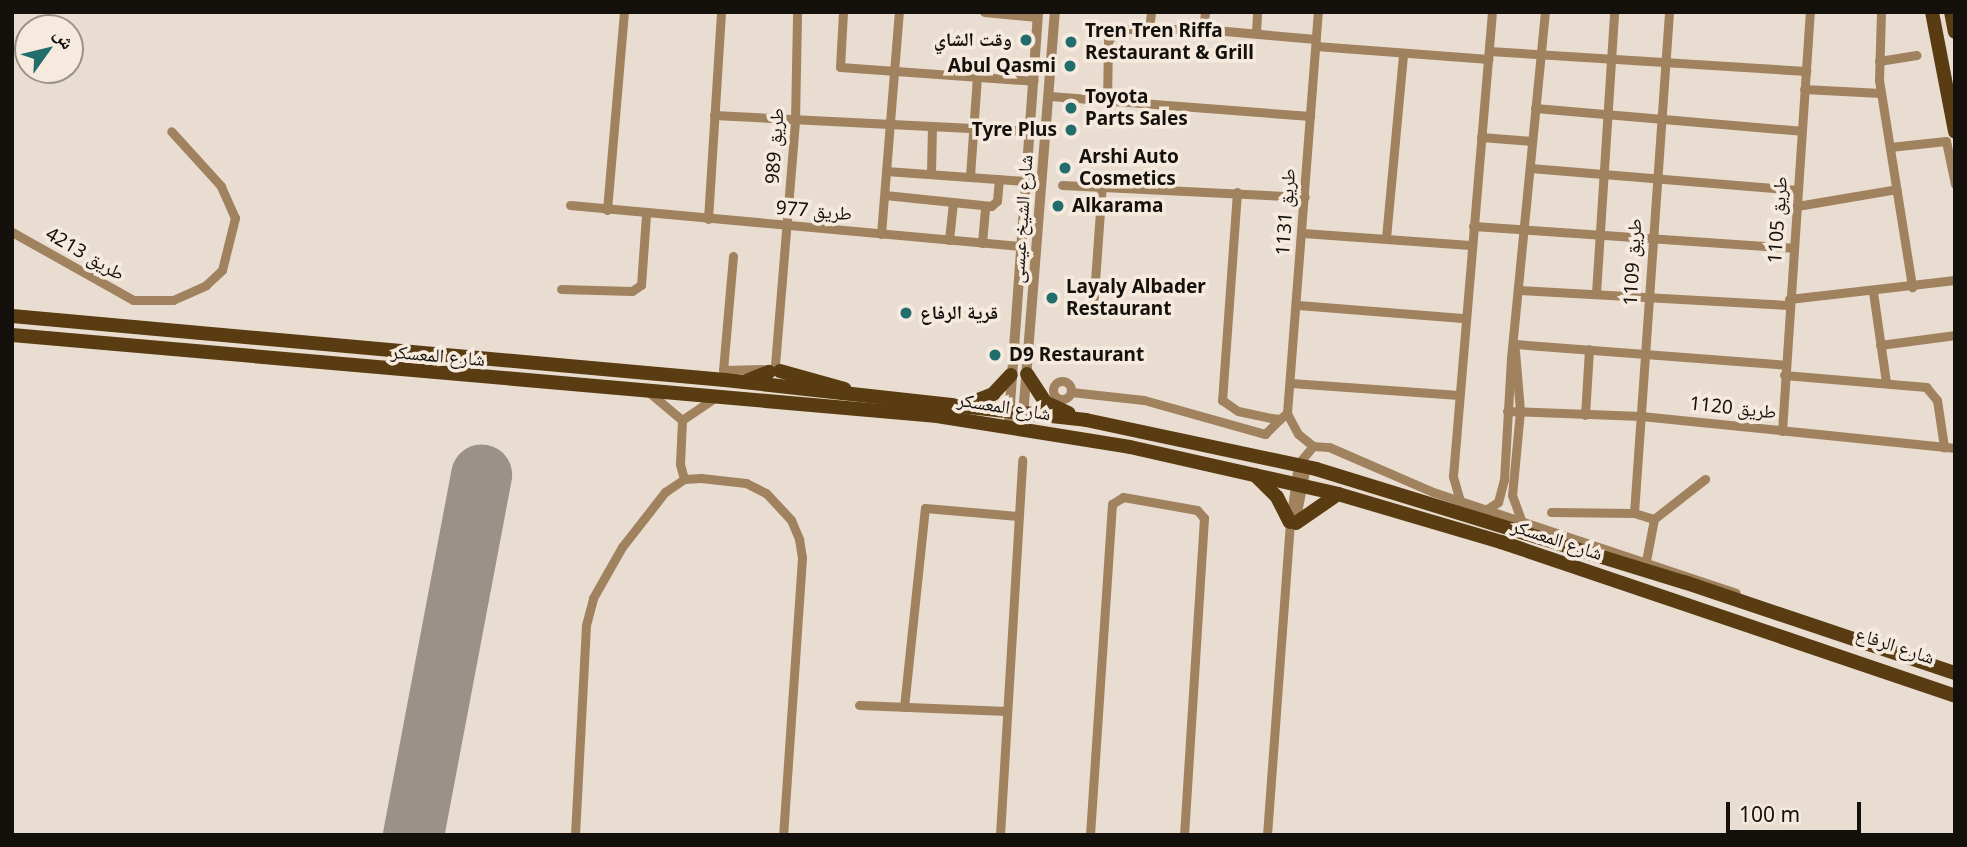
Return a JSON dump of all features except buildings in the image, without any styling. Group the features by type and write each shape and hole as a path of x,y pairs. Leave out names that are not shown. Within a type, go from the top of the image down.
{"main road":[{"path":"1932,12 1955,132"},
{"path":"1951,12 1955,32"},
{"name":"شارع المعسكر","path":"12,316 744,382 967,404 1086,420 1302,465 1775,613 1955,673"},
{"name":"شارع المعسكر","path":"12,335 651,394 937,416 1015,428 1251,472 1338,494 1824,649 1955,696"},
{"path":"744,382 773,369 828,381 852,394"},
{"path":"1027,374 1045,402 1086,420"},
{"path":"967,404 988,398 1011,375"},
{"path":"1251,472 1277,497 1292,525 1338,494"},
{"name":"شارع الرفاع","path":"1824,649 1845,650 1955,686"},
{"path":"1928,664 1955,666"}],"street":[{"path":"607,210 624,12"},
{"path":"708,219 720,12"},
{"name":"طريق 989","path":"773,369 795,121 797,12"},
{"path":"843,12 840,68 1033,81"},
{"path":"881,234 899,13 891,12"},
{"path":"984,12 1038,15"},
{"name":"شارع الشيخ عيسى","path":"1016,411 1027,374 1055,12"},
{"path":"1149,29 1151,12"},
{"path":"1203,29 1205,12"},
{"path":"1256,33 1257,12"},
{"name":"طريق 1131","path":"1283,416 1291,383 1298,305 1318,12"},
{"path":"1460,501 1453,476 1470,245 1492,12"},
{"path":"1488,509 1502,493 1507,411 1545,12"},
{"path":"1596,293 1614,12"},
{"name":"طريق 1109","path":"1634,513 1646,353 1651,237 1669,12"},
{"name":"طريق 1105","path":"1783,431 1789,302 1810,12"},
{"path":"1881,12 1881,93 1912,287"},
{"name":"شارع الشيخ عيسى","path":"1015,428 1016,411 1011,375 1018,246 1038,15"},
{"path":"1107,101 1108,41 1118,29 1203,29 1256,33 1403,53 1541,54 1806,72"},
{"path":"1386,239 1403,53"},
{"path":"1879,61 1917,55"},
{"path":"970,176 977,77"},
{"path":"1804,89 1881,93"},
{"path":"1050,96 1310,117"},
{"path":"1535,108 1801,131"},
{"path":"714,115 1029,131"},
{"path":"930,173 932,127"},
{"name":"طريق 4213","path":"12,232 133,300 173,300 206,285 222,270 235,218 221,186 171,131"},
{"path":"1481,137 1532,141"},
{"path":"1890,147 1946,141 1955,184"},
{"path":"1530,169 1797,190"},
{"path":"886,171 1024,181"},
{"path":"885,195 985,206 997,201 999,179"},
{"path":"1062,185 1102,184 1305,197"},
{"path":"1093,309 1102,184"},
{"path":"1797,206 1898,189"},
{"path":"1221,420 1237,192"},
{"path":"949,240 953,202"},
{"name":"طريق 977","path":"570,205 646,215 1018,246"},
{"path":"982,243 985,206"},
{"path":"561,289 632,291 641,285 646,215"},
{"path":"1473,226 1793,248"},
{"path":"1303,233 1470,245"},
{"path":"733,256 723,370 773,369"},
{"path":"1519,290 1789,302 1955,280"},
{"path":"1873,292 1886,382"},
{"path":"1298,305 1465,318"},
{"path":"1880,345 1955,335"},
{"path":"1515,348 1646,353 1926,387 1933,392 1944,447"},
{"path":"1515,348 1520,411 1512,495 1521,520"},
{"path":"1584,415 1589,349"},
{"path":"1291,383 1459,395"},
{"path":"1071,392 1144,400 1265,434 1283,416"},
{"path":"651,394 682,421"},
{"path":"684,479 680,464 682,421 695,408 713,399"},
{"path":"1222,400 1237,411 1283,416 1312,446 1329,447 1433,492 1717,584 1775,613"},
{"name":"طريق 1120","path":"1507,411 1641,416 1955,447"},
{"path":"1267,835 1292,525 1302,465 1312,446"},
{"path":"1000,835 1022,460"},
{"path":"1433,492 1453,476"},
{"path":"575,835 586,625 593,598 622,547 665,492 684,479 721,478 766,493 791,520 803,558 783,835"},
{"path":"1646,561 1654,519 1705,480"},
{"path":"1090,835 1112,504 1123,497 1197,510 1204,518 1184,835"},
{"path":"904,707 925,508 1018,516"},
{"path":"1551,512 1634,513 1654,519"},
{"path":"859,705 1007,710"}],"runway":[{"path":"413,835 481,474"}],"place":[{"name":"وقت الشاي","path":"1026,40"},
{"name":"Tren Tren Riffa Restaurant & Grill","path":"1071,42"},
{"name":"Abul Qasmi","path":"1070,66"},
{"name":"Toyota Parts Sales","path":"1071,108"},
{"name":"Tyre Plus","path":"1071,130"},
{"name":"Arshi Auto Cosmetics","path":"1065,168"},
{"name":"Alkarama","path":"1058,206"},
{"name":"Layaly Albader Restaurant","path":"1052,298"},
{"name":"قرية الرفاع","path":"906,313"},
{"name":"D9 Restaurant","path":"995,355"}]}
